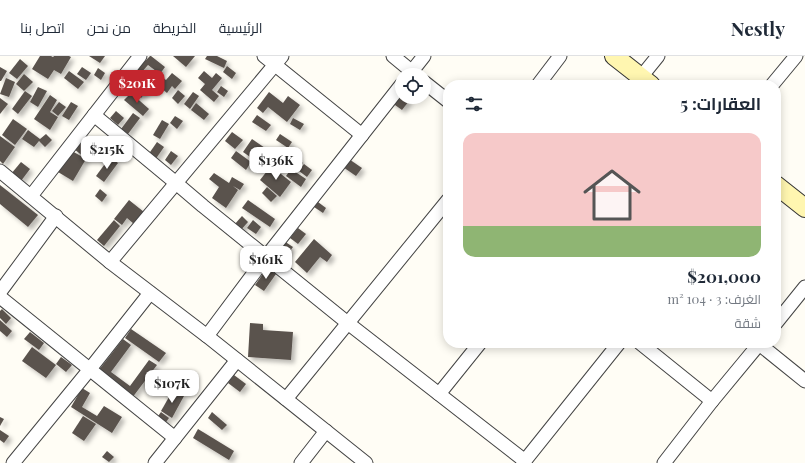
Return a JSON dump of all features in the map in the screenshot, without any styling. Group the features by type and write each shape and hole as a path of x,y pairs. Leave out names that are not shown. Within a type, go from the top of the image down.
{"street":[{"path":"31,196 140,56"},
{"path":"264,56 278,60 362,135"},
{"path":"393,56 406,68"},
{"path":"416,68 424,56"},
{"path":"542,80 560,56"},
{"path":"614,56 645,80"},
{"path":"646,80 658,56"},
{"path":"776,80 796,56"},
{"path":"110,262 278,60"},
{"path":"431,88 443,98"},
{"path":"206,336 395,93"},
{"path":"94,114 202,206 524,462 615,348"},
{"path":"0,171 110,262 237,360 366,463"},
{"path":"781,189 805,208"},
{"path":"286,399 349,324 443,206"},
{"path":"0,292 56,216"},
{"path":"781,317 805,287"},
{"path":"13,463 90,370 150,293"},
{"path":"0,297 175,438"},
{"path":"439,394 476,348"},
{"path":"646,348 712,401"},
{"path":"664,463 755,348"},
{"path":"765,348 805,380"},
{"path":"156,463 237,360"},
{"path":"301,463 326,431"}],"building":[{"path":"40,56 71,57 61,74 54,70 48,79 32,69"},
{"path":"89,56 105,56 100,63"},
{"path":"150,56 165,67 160,74 148,65 141,73 135,69 142,61 144,62"},
{"path":"173,56 195,56 186,67"},
{"path":"207,56 217,56 227,61 224,68 205,59"},
{"path":"20,59 28,66 17,79 9,73"},
{"path":"227,66 236,73 232,79 223,72"},
{"path":"0,67 7,71 1,81 0,81"},
{"path":"82,67 91,73 86,80 77,74"},
{"path":"98,68 105,73 101,80 94,75"},
{"path":"69,71 84,82 78,89 64,78"},
{"path":"204,71 212,78 216,73 222,78 212,90 219,96 214,102 200,90 205,84 198,78"},
{"path":"172,73 182,81 175,89 172,86 167,93 153,81 158,74 166,80"},
{"path":"24,74 33,82 24,91 16,84"},
{"path":"6,78 15,82 9,97 0,94"},
{"path":"131,78 147,91 141,98 126,86"},
{"path":"221,86 228,91 224,97 217,92"},
{"path":"38,87 47,91 38,107 30,102"},
{"path":"178,90 185,96 178,104 172,98"},
{"path":"395,90 395,104 407,104 402,110 388,100"},
{"path":"25,91 32,96 18,114 12,109"},
{"path":"193,92 199,96 190,109 184,104"},
{"path":"269,92 283,103 288,96 300,105 287,122 268,107 263,113 257,108"},
{"path":"131,93 149,109 143,116 124,100"},
{"path":"50,95 57,100 50,112 58,117 50,130 34,119"},
{"path":"0,98 8,104 0,114"},
{"path":"59,102 66,107 58,116 52,111"},
{"path":"71,102 78,106 69,120 62,116"},
{"path":"196,103 209,114 204,120 191,110"},
{"path":"116,111 124,118 118,125 110,118"},
{"path":"133,113 140,118 128,134 121,129"},
{"path":"257,115 271,125 266,131 252,122"},
{"path":"175,116 183,121 177,129 170,123"},
{"path":"293,118 304,124 300,130 290,124"},
{"path":"13,119 27,129 15,145 2,135"},
{"path":"162,120 169,124 160,139 153,135"},
{"path":"28,130 40,139 46,134 52,140 45,147 39,141 34,147 22,139"},
{"path":"232,132 243,140 235,149 225,141"},
{"path":"280,134 292,142 288,148 276,140"},
{"path":"0,136 15,147 3,164 0,161"},
{"path":"252,139 265,148 256,161 243,152"},
{"path":"80,142 90,149 84,157 74,149"},
{"path":"157,142 164,147 155,160 148,155"},
{"path":"72,151 86,159 73,181 58,172"},
{"path":"171,151 178,156 171,165 165,160"},
{"path":"236,151 251,162 246,170 231,158"},
{"path":"273,152 281,156 277,165 269,161"},
{"path":"291,152 303,163 297,169 285,158"},
{"path":"110,157 118,163 104,182 96,176"},
{"path":"346,157 362,168 356,176 340,165"},
{"path":"21,162 30,169 21,181 11,174"},
{"path":"304,164 312,170 307,177 299,171"},
{"path":"271,166 291,182 280,197 260,180"},
{"path":"291,169 306,179 301,187 286,176"},
{"path":"214,173 229,183 232,177 244,184 240,190 233,186 238,190 226,208 212,198 219,187 209,179"},
{"path":"0,185 38,215 28,227 0,204"},
{"path":"267,187 277,196 271,202 262,193"},
{"path":"100,189 107,195 102,202 95,196"},
{"path":"129,200 144,212 134,224 127,218 122,225 114,219"},
{"path":"248,200 275,219 270,227 242,208"},
{"path":"318,202 326,208 323,213 314,207"},
{"path":"242,216 248,222 240,231 234,225"},
{"path":"114,220 120,226 104,246 97,240"},
{"path":"253,220 261,227 256,234 247,228"},
{"path":"298,228 306,234 298,244 290,238"},
{"path":"314,239 332,255 327,262 320,257 307,273 295,262"},
{"path":"284,241 293,247 287,255 279,249"},
{"path":"267,268 276,274 264,291 255,285"},
{"path":"2,309 11,318 6,324 0,318 0,311"},
{"path":"0,320 12,331 7,337 0,331"},
{"path":"250,323 263,324 263,330 293,332 291,360 248,357"},
{"path":"131,329 166,353 159,362 125,338"},
{"path":"30,332 44,343 39,350 24,339"},
{"path":"123,339 131,345 111,372 130,386 149,360 157,365 132,398 98,371"},
{"path":"32,347 56,365 46,378 22,361"},
{"path":"61,357 72,365 66,372 56,364"},
{"path":"234,375 246,384 240,392 228,383"},
{"path":"82,388 90,393 82,407 97,416 104,406 122,417 112,433 71,407"},
{"path":"173,390 184,396 172,418 161,411"},
{"path":"161,412 169,418 164,425 156,419"},
{"path":"212,412 227,425 222,430 208,418"},
{"path":"83,416 96,424 84,441 72,433"},
{"path":"0,417 4,419 0,426"},
{"path":"198,429 234,451 229,460 193,438"},
{"path":"0,430 9,436 4,443 0,440"},
{"path":"107,451 114,457 109,462 102,457"}]}
